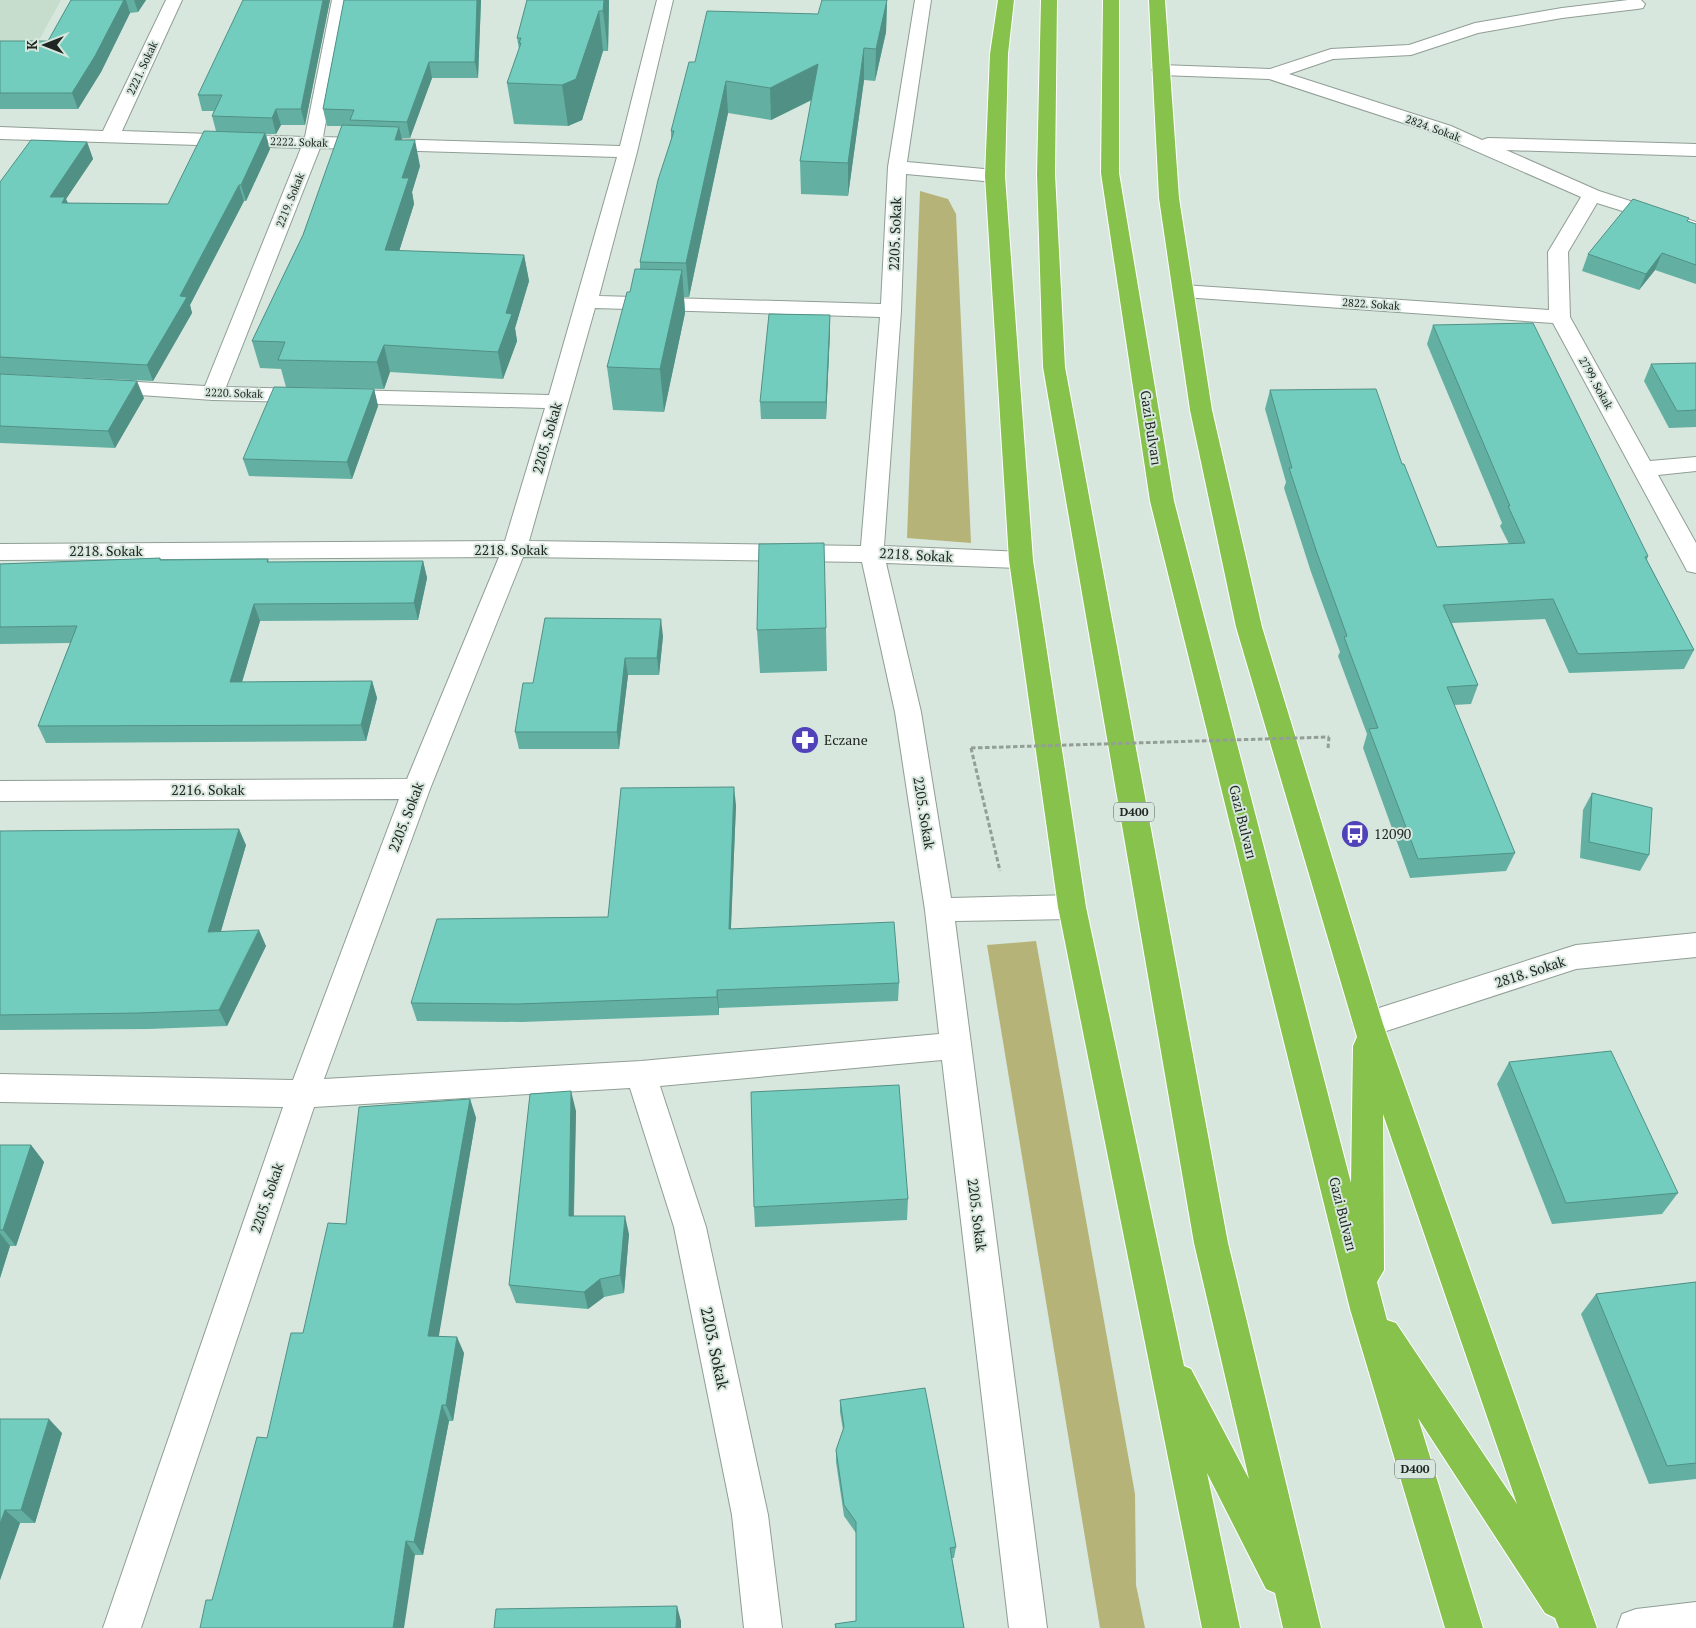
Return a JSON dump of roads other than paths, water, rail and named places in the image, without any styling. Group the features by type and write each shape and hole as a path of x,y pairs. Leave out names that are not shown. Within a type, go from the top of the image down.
{"highway":[{"path":"1006,0 999,54 995,176 1021,560 1072,907 1221,1628"},
{"name":"D400","path":"1049,0 1046,174 1054,366 1211,1243 1300,1623"},
{"name":"Gazi Bulvarı","path":"1111,0 1110,172 1162,501 1367,1309 1464,1628"},
{"path":"1157,0 1169,198 1201,410 1249,627 1368,1024 1577,1628"},
{"path":"1368,1024 1367,1309 1577,1628"},
{"path":"1164,1350 1300,1623"}],"street":[{"name":"2221. Sokak","path":"110,136 174,0"},
{"name":"2219. Sokak","path":"213,393 313,142 340,0"},
{"name":"2205. Sokak","path":"122,1628 303,1094 416,789 514,550 587,302 628,152 665,0"},
{"name":"2205. Sokak","path":"923,0 897,167 891,311 872,553 908,712 939,910 1028,1628"},
{"path":"1271,74 1331,54 1411,50 1475,28 1562,13 1637,4"},
{"name":"2824. Sokak","path":"1161,70 1271,74 1444,130 1592,195 1696,228"},
{"name":"2222. Sokak","path":"7,138 110,136 628,152"},
{"path":"1472,143 1613,149 1696,150"},
{"path":"897,167 995,176"},
{"name":"2799. Sokak","path":"1592,195 1558,252 1560,317 1696,565"},
{"name":"2822. Sokak","path":"1183,291 1560,317"},
{"path":"587,302 891,311"},
{"name":"2220. Sokak","path":"87,386 213,393 557,402"},
{"path":"1643,469 1696,464"},
{"name":"2218. Sokak","path":"0,552 514,550 872,553 1021,560"},
{"name":"2216. Sokak","path":"0,791 416,789"},
{"path":"939,910 1072,907"},
{"name":"2818. Sokak","path":"1368,1024 1576,957 1696,944"},
{"path":"0,1088 303,1094 641,1074 956,1046"},
{"name":"2203. Sokak","path":"641,1074 690,1227 750,1515 764,1628"},
{"path":"1636,1628 1696,1621"}],"place":[{"name":"Eczane","path":"805,740"},
{"name":"12090","path":"1355,834"}]}
